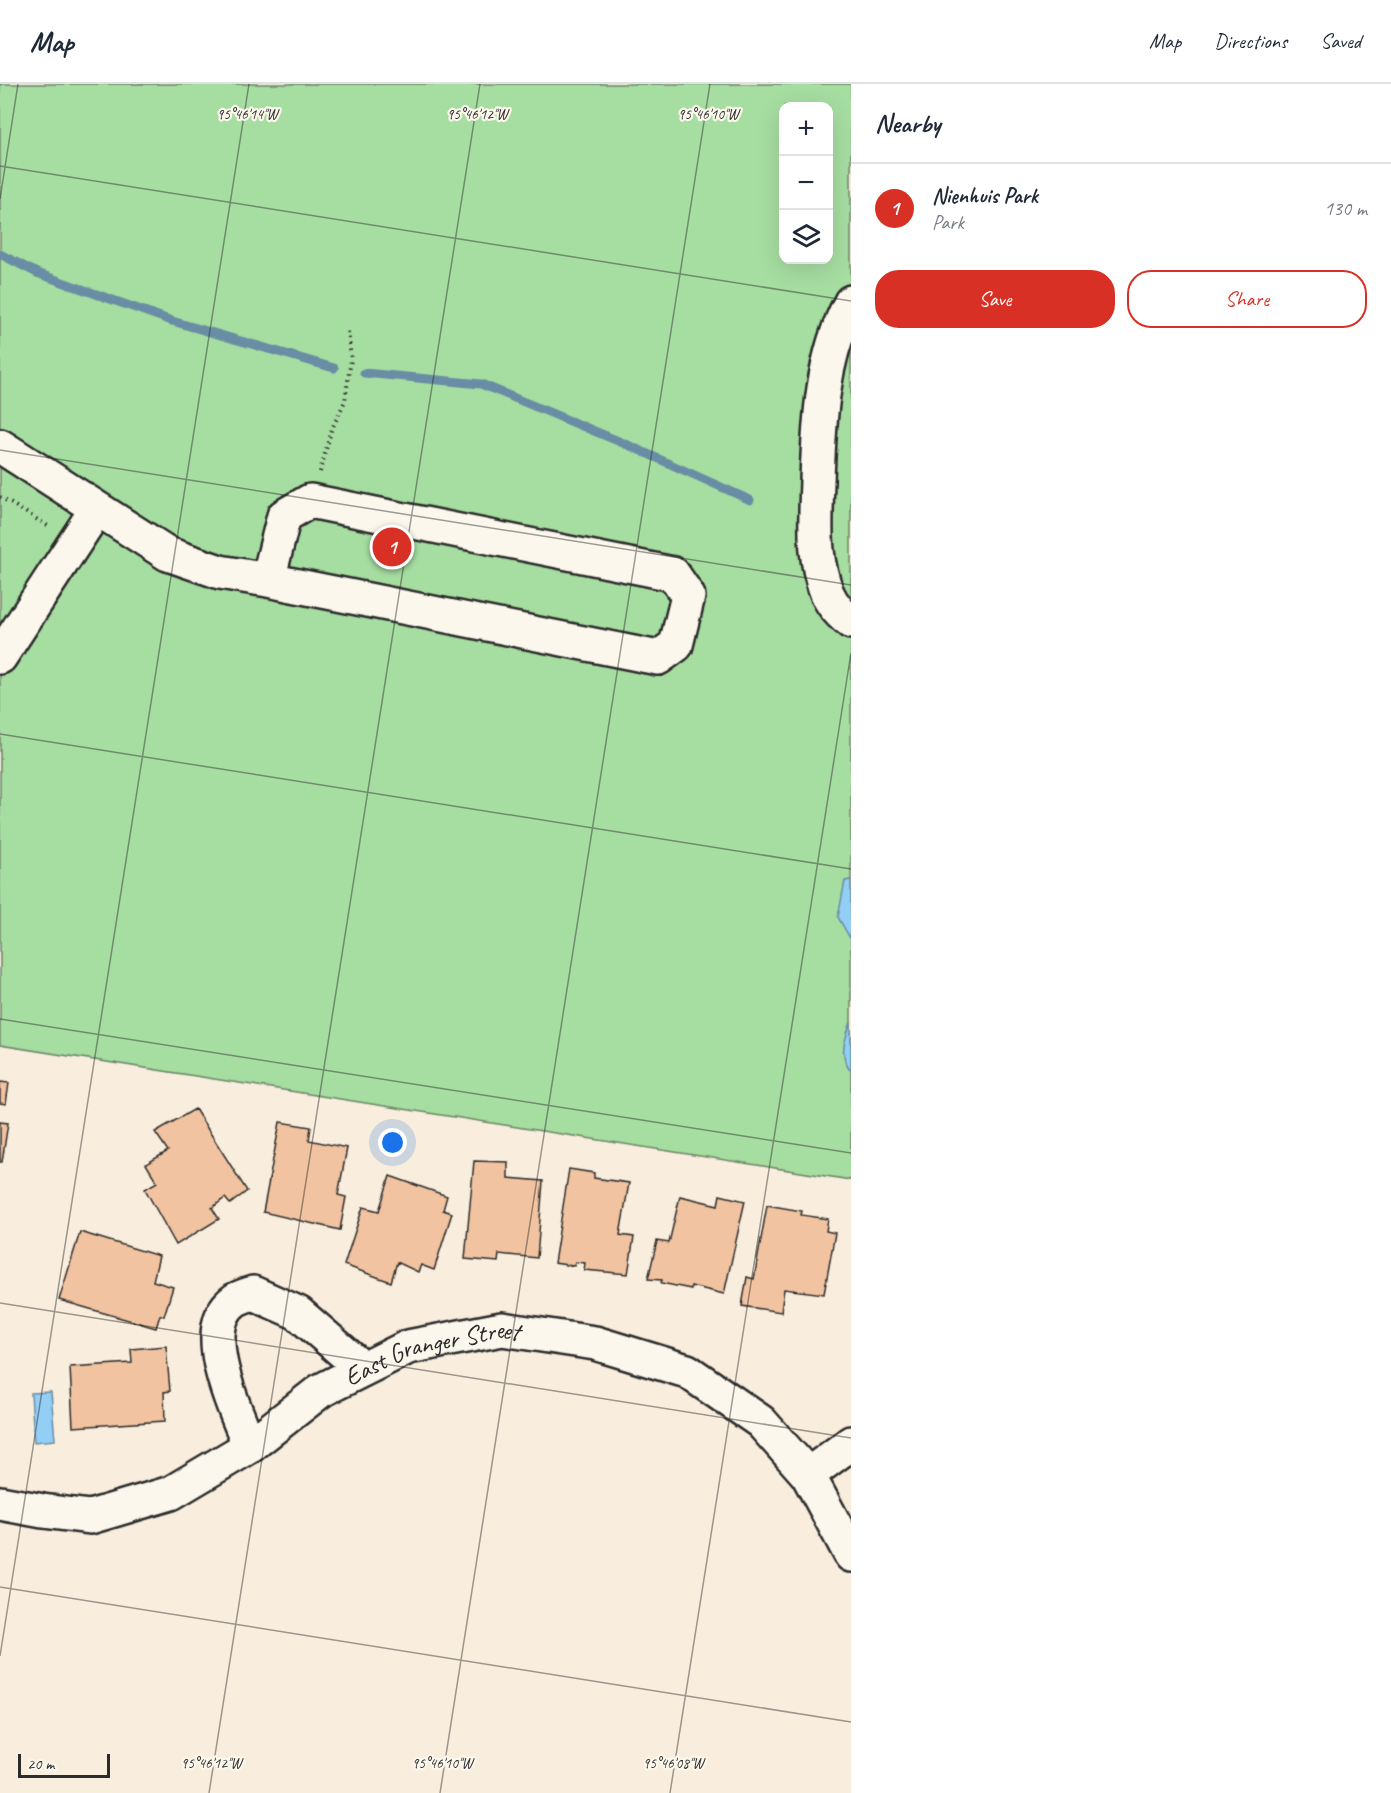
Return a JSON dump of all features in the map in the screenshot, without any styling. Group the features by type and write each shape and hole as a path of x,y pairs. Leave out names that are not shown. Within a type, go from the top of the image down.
{"street":[{"path":"851,302 836,336 827,370 821,414 816,517 818,562 823,583 830,601 842,616 851,622"},
{"path":"0,447 168,554 220,572 658,658 676,645 688,596 673,574 310,501 284,516 268,580"},
{"path":"0,657 96,510"},
{"path":"250,1446 226,1388 219,1347 219,1325 226,1310 236,1299 253,1293 298,1313 363,1369"},
{"name":"East Granger Street","path":"0,1503 90,1517 171,1493 250,1446 320,1391 363,1369 408,1347 502,1329 595,1343 687,1371 762,1422 808,1475 851,1555"},
{"path":"808,1475 851,1443"}],"path":[{"path":"310,501 317,484 331,431 345,401 351,359 348,329"},
{"path":"0,497 74,543"}],"green space":[{"path":"0,84 851,84 851,1180 0,1045"}],"water":[{"path":"851,880 851,940 838,917 845,881"},
{"path":"851,1022 851,1070 846,1063 844,1051"},
{"path":"51,1392 55,1440 34,1442 31,1393"}],"building":[{"path":"0,1082 9,1083 6,1104 0,1103"},
{"path":"195,1109 247,1191 230,1204 225,1198 212,1208 219,1219 176,1245 145,1189 157,1182 146,1164 168,1151 155,1132"},
{"path":"0,1122 8,1123 2,1162 0,1162"},
{"path":"280,1122 311,1127 309,1140 347,1148 338,1195 346,1197 340,1230 263,1212"},
{"path":"474,1161 508,1162 508,1178 543,1181 537,1258 499,1254 498,1262 465,1259"},
{"path":"569,1169 594,1173 594,1178 629,1183 620,1235 634,1237 628,1274 584,1270 585,1263 575,1262 574,1266 554,1263"},
{"path":"390,1176 447,1196 443,1210 452,1213 434,1270 421,1265 418,1272 397,1262 391,1282 344,1265 363,1207 379,1211"},
{"path":"720,1195 745,1201 724,1294 648,1279 657,1241 669,1243 680,1196 718,1205"},
{"path":"767,1205 802,1211 801,1215 828,1219 826,1231 835,1233 824,1294 784,1289 781,1312 742,1306 747,1277 754,1279"},
{"path":"80,1232 159,1256 153,1281 173,1287 164,1316 160,1315 156,1328 59,1300"},
{"path":"166,1346 170,1391 164,1392 165,1421 73,1427 70,1367 132,1363 131,1349"}],"waterway":[{"path":"0,254 37,273 172,321 334,368"},
{"path":"364,373 481,384 628,445 750,500"}],"place":[{"name":"Nienhuis Park","path":"392,547"}]}
